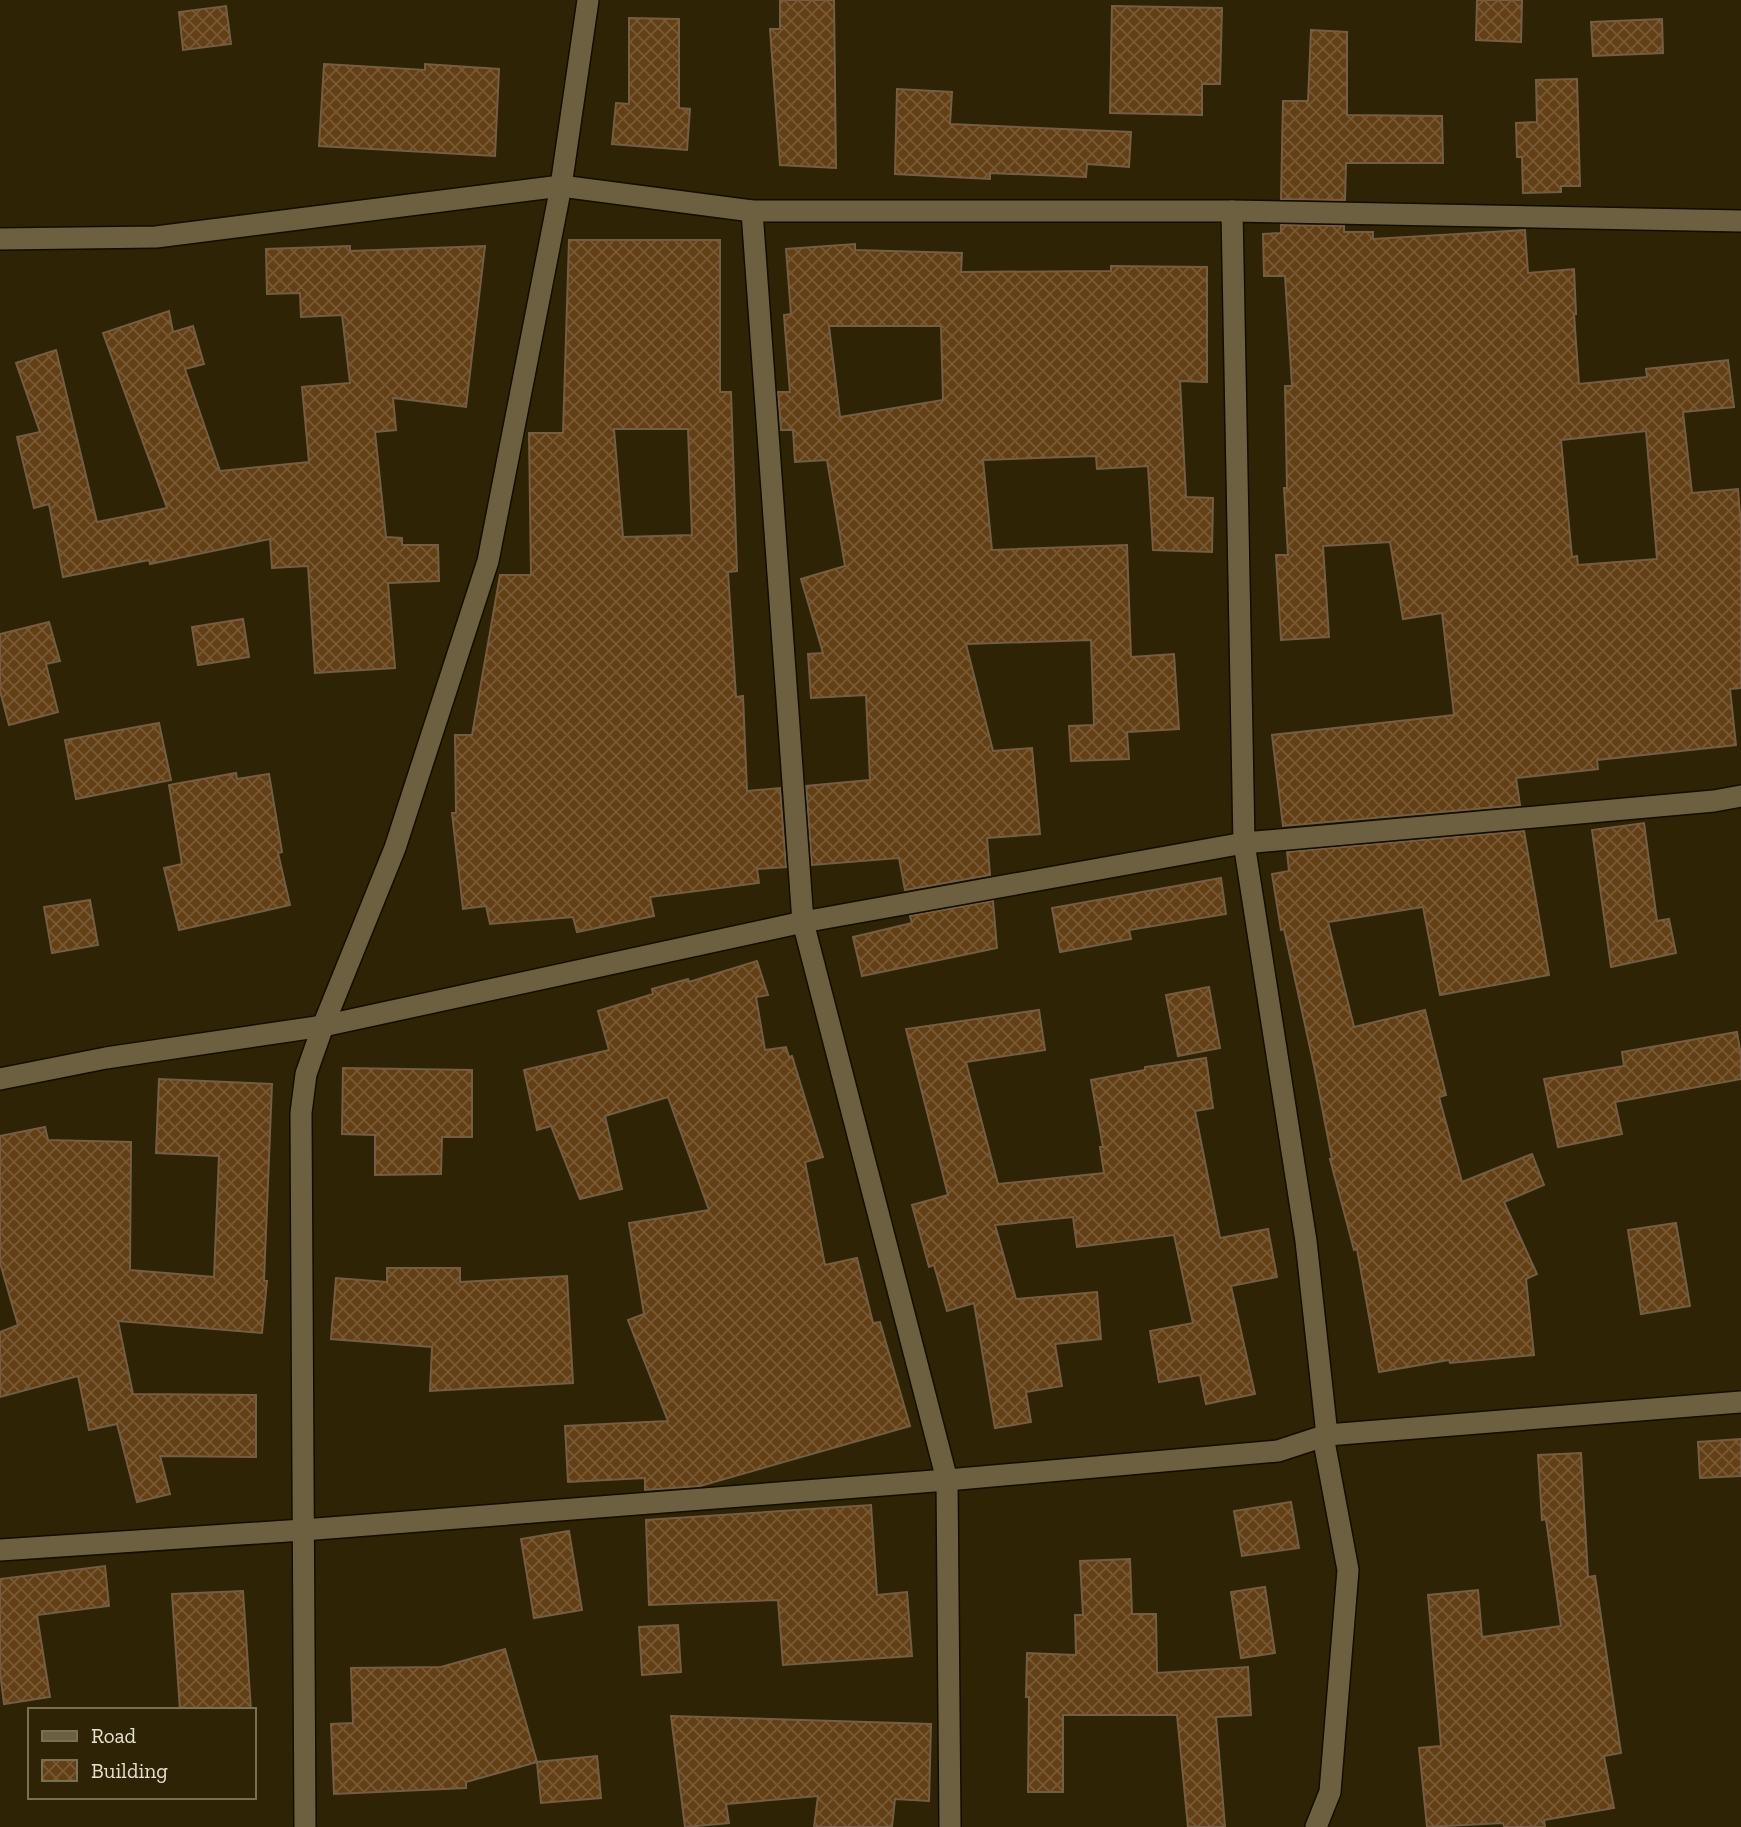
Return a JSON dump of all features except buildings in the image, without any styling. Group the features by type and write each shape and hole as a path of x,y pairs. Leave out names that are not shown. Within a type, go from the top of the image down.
{"street":[{"path":"305,1827 301,1113 306,1074 394,848 488,561 561,186 588,0"},
{"path":"0,239 156,237 561,186 752,211 1232,211 1741,221"},
{"path":"752,211 803,922 947,1479 950,1827"},
{"path":"1232,211 1244,843 1306,1241 1325,1436 1348,1570 1330,1792 1316,1827"},
{"path":"0,1079 106,1058 323,1026 803,922 1244,843 1714,801 1741,796"},
{"path":"0,1550 303,1530 1278,1451 1325,1436 1741,1402"}]}
